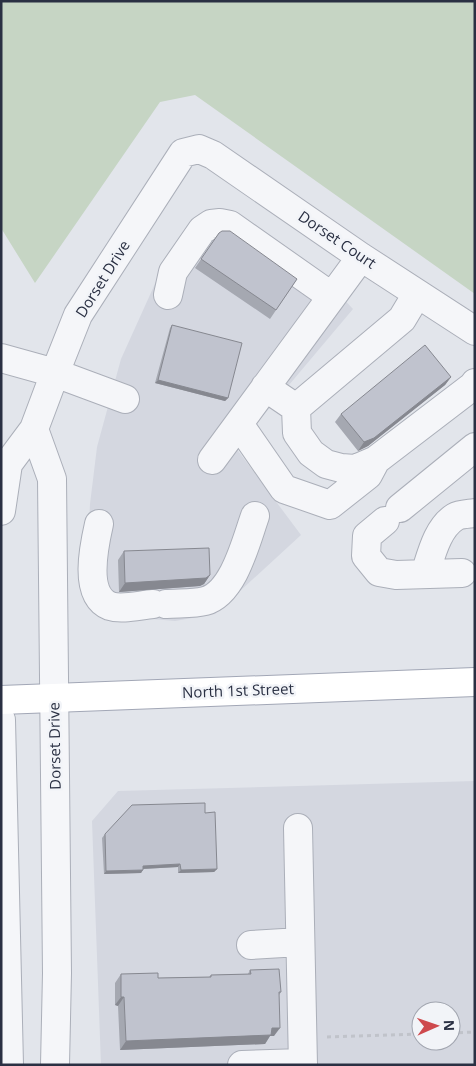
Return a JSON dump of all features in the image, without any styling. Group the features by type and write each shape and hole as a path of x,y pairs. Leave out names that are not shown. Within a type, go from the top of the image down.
{"main road":[{"name":"North 1st Street","path":"1,700 475,682"}],"street":[{"name":"Dorset Court","path":"199,149 214,155 361,257 475,331"},
{"name":"Dorset Drive","path":"1,511 8,464 34,430 78,315 184,153 199,149"},
{"path":"168,295 173,272 202,230 211,224 220,223 230,225 331,296"},
{"path":"212,460 361,257"},
{"path":"296,408 402,319 417,294"},
{"path":"1,358 55,373 125,399"},
{"path":"296,408 297,433 311,453 326,464 341,468 355,468 376,460 475,383"},
{"path":"265,387 296,408"},
{"path":"239,424 284,489 330,505 368,475 376,460"},
{"name":"Dorset Drive","path":"34,430 52,479 57,973 55,1065"},
{"path":"462,573 396,575 378,572 366,556 367,536 475,447"},
{"path":"425,574 435,545 444,528 456,516 475,513"},
{"path":"99,524 94,545 93,583 96,593 101,600 111,606 118,607 206,601 221,593 231,580 255,516"},
{"path":"1,720 9,1065"},
{"path":"242,1065 303,1064 298,828"},
{"path":"251,945 300,942"}],"path":[{"path":"461,1033 475,1032"},
{"path":"326,1037 411,1034"}],"shaded area":[{"path":"202,217 316,270 353,309 236,448 301,535 215,614 175,621 106,615 86,584 90,504 97,447 121,359 163,266"},
{"path":"475,781 475,1065 101,1065 92,821 118,791"}],"green space":[{"path":"1,1 475,1 475,294 195,95 160,102 35,283 1,228"}],"building":[{"path":"222,231 230,231 297,279 276,310 201,259"},
{"path":"172,325 242,343 228,398 158,380"},
{"path":"425,345 451,377 374,438 364,442 341,414"},
{"path":"209,548 210,575 206,578 125,583 124,551"},
{"path":"205,803 205,813 215,812 217,869 181,870 180,864 143,866 143,870 106,871 105,834 132,805"},
{"path":"279,969 281,992 279,992 280,1028 272,1028 271,1035 126,1041 124,997 121,997 121,974 158,973 158,978 211,977 211,975 251,974 250,970"}]}
